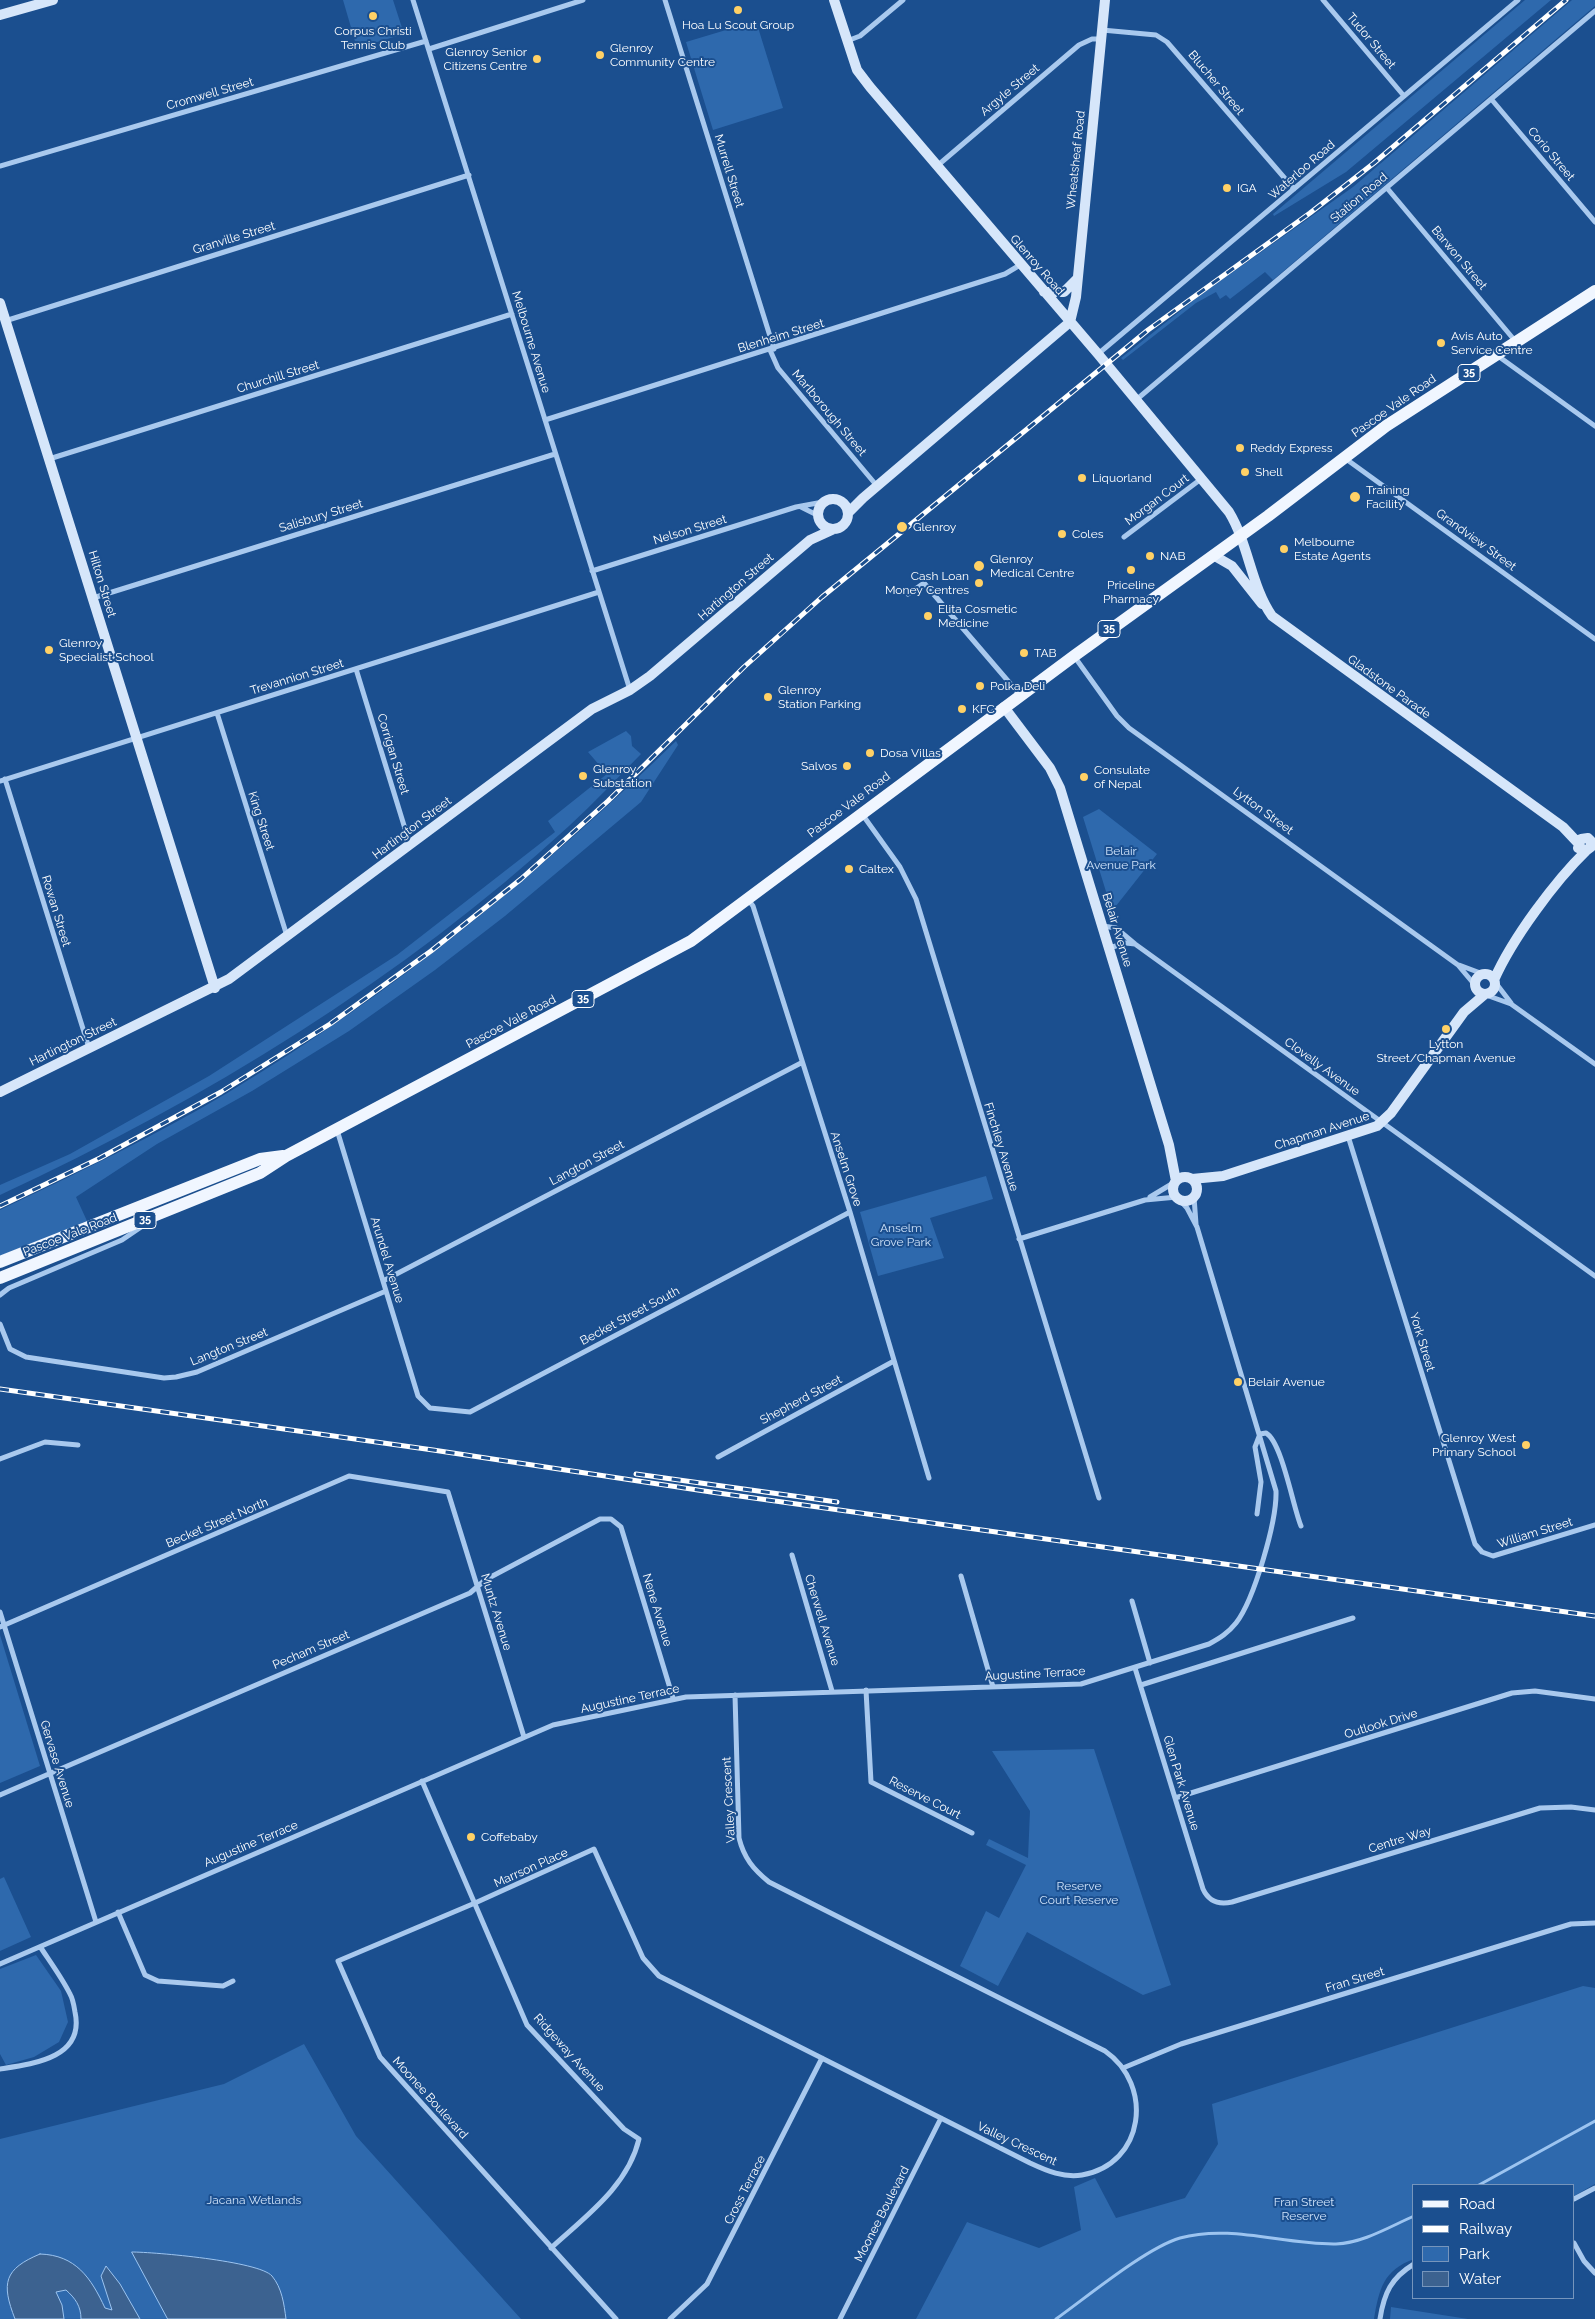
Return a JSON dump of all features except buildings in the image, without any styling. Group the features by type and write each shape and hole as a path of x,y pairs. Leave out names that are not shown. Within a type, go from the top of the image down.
{"main road":[{"name":"Pascoe Vale Road","path":"0,1278 260,1172 286,1156 691,941 861,813 1241,535 1386,426 1595,291"},
{"name":"Pascoe Vale Road","path":"0,1262 260,1158 286,1156"}],"street":[{"path":"0,15 53,0"},
{"name":"Melbourne Avenue","path":"413,0 630,690"},
{"path":"429,49 583,0"},
{"name":"Murrell Street","path":"665,0 772,350"},
{"name":"Glenroy Road","path":"834,0 857,70 863,78 1020,265 1112,370 1229,512 1241,535"},
{"path":"847,41 860,36 902,0"},
{"name":"Wheatsheaf Road","path":"1070,322 1074,312 1105,0"},
{"name":"Tudor Street","path":"1323,0 1404,96"},
{"name":"Waterloo Road","path":"1099,355 1516,0"},
{"name":"Station Road","path":"1136,400 1595,11"},
{"name":"Argyle Street","path":"936,166 1079,45 1101,34"},
{"name":"Blucher Street","path":"1101,34 1156,35 1167,42 1294,190"},
{"name":"Cromwell Street","path":"0,166 426,41"},
{"name":"Corio Street","path":"1492,100 1595,222"},
{"name":"Granville Street","path":"5,321 468,175"},
{"name":"Barwon Street","path":"1387,188 1516,342"},
{"name":"Blenheim Street","path":"545,420 772,350 1005,274 1020,265"},
{"path":"1044,292 1064,292 1077,278"},
{"name":"Hilton Street","path":"0,303 215,988"},
{"name":"Churchill Street","path":"49,459 512,314"},
{"path":"794,508 807,509 826,526 834,529 843,526 848,514 863,498 1070,322"},
{"name":"Marlborough Street","path":"772,350 778,368 877,486"},
{"path":"1496,355 1595,426"},
{"name":"Salisbury Street","path":"93,598 555,454"},
{"name":"Grandview Street","path":"1345,458 1595,639"},
{"name":"Morgan Court","path":"1124,537 1201,479"},
{"path":"819,518 823,502 832,498 842,501 863,498"},
{"path":"842,501 848,514"},
{"name":"Nelson Street","path":"592,571 794,508 823,502"},
{"name":"Hartington Street","path":"810,540 819,518"},
{"name":"Hartington Street","path":"0,1092 215,988 592,709 630,690 665,664 810,540 834,529"},
{"name":"Gladstone Parade","path":"1241,535 1268,610 1278,622 1588,844"},
{"path":"1213,555 1232,566 1268,610"},
{"path":"908,594 924,583 1021,695"},
{"name":"Trevannion Street","path":"2,780 599,592"},
{"name":"Lytton Street","path":"1074,656 1117,716 1129,728 1458,965 1489,978"},
{"name":"Corrigan Street","path":"356,669 410,845"},
{"name":"Belair Avenue","path":"1004,708 1056,778 1169,1145 1176,1182"},
{"name":"King Street","path":"217,712 287,936"},
{"name":"Rowan Street","path":"2,780 89,1048"},
{"name":"Finchley Avenue","path":"861,813 900,867 916,899 1099,1498"},
{"path":"1489,978 1569,867 1588,844 1595,828"},
{"name":"Anselm Grove","path":"747,898 754,910 801,1063 850,1212 929,1478"},
{"name":"Clovelly Avenue","path":"1103,926 1116,928 1135,944 1595,1276"},
{"path":"1109,948 1126,942 1135,944"},
{"name":"Lytton Street","path":"1458,965 1474,985"},
{"path":"1511,1004 1479,993 1474,985 1477,978 1489,978 1511,1004 1595,1064"},
{"path":"1485,995 1494,989 1489,978"},
{"name":"Chapman Avenue","path":"1464,1012 1474,985"},
{"name":"Chapman Avenue","path":"1190,1178 1223,1176 1348,1136 1382,1122 1464,1012 1485,995"},
{"name":"Langton Street","path":"383,1281 801,1063"},
{"name":"Arundel Avenue","path":"336,1130 418,1396"},
{"name":"York Street","path":"1348,1136 1475,1544 1482,1552"},
{"name":"Belair Avenue","path":"1169,1145 1182,1170 1190,1178"},
{"name":"Chapman Avenue","path":"1195,1195 1223,1176"},
{"path":"1019,1239 1145,1200 1176,1182 1190,1178 1196,1185 1197,1227"},
{"path":"1176,1182 1174,1190 1187,1208 1197,1227 1260,1434 1255,1447 1261,1482 1257,1514"},
{"path":"1145,1200 1178,1198 1188,1200 1195,1195"},
{"name":"Becket Street South","path":"418,1396 430,1408 470,1412 850,1212"},
{"path":"0,1295 9,1288 122,1240 138,1231 154,1216"},
{"name":"Langton Street","path":"0,1324 10,1349 26,1357 164,1378 197,1372 386,1291"},
{"name":"Shepherd Street","path":"718,1457 894,1361"},
{"path":"1260,1434 1269,1435 1274,1442 1301,1526"},
{"name":"Augustine Terrace","path":"0,1964 41,1948 118,1912 553,1725 673,1698 832,1691 1081,1684 1209,1644 1224,1636 1242,1615 1269,1540 1275,1513 1276,1492 1260,1434"},
{"path":"0,1459 45,1442 78,1445"},
{"name":"Becket Street North","path":"2,1626 349,1476 448,1492"},
{"name":"Muntz Avenue","path":"448,1492 524,1737"},
{"name":"Pecham Street","path":"0,1795 470,1593 485,1580 600,1519 611,1519 621,1527"},
{"name":"William Street","path":"1482,1552 1493,1556 1595,1525"},
{"name":"Nene Avenue","path":"621,1527 673,1698"},
{"name":"Cherwell Avenue","path":"792,1555 832,1691"},
{"path":"961,1576 993,1687"},
{"path":"1132,1601 1150,1663"},
{"name":"Gervase Avenue","path":"0,1612 2,1626 96,1922"},
{"path":"1140,1685 1353,1618"},
{"name":"Glen Park Avenue","path":"1135,1668 1203,1888 1209,1899 1213,1902"},
{"name":"Reserve Court","path":"866,1690 871,1782 972,1833"},
{"name":"Outlook Drive","path":"1175,1798 1512,1693 1535,1691 1595,1699"},
{"name":"Valley Crescent","path":"594,1849 643,1958 658,1976 1050,2172 1080,2175 1091,2173 1116,2157 1133,2134 1137,2104 1132,2083 1123,2068 1105,2051 769,1882 756,1872 744,1855 739,1838 735,1695"},
{"name":"Ridgeway Avenue","path":"422,1781 527,2025 624,2130 639,2138 631,2160 609,2196 551,2248"},
{"name":"Centre Way","path":"1213,1902 1219,1904 1232,1902 1540,1808 1571,1806 1595,1810"},
{"name":"Marrson Place","path":"475,1903 594,1849"},
{"name":"Moonee Boulevard","path":"475,1903 338,1960 380,2057 616,2319"},
{"path":"118,1912 145,1975 158,1981 223,1986 233,1981"},
{"name":"Fran Street","path":"1123,2068 1181,2044 1562,1926 1595,1923"},
{"path":"0,2069 41,2062 63,2050 76,2034 76,2017 71,1995 41,1948"},
{"name":"Cross Terrace","path":"670,2319 707,2284 822,2058"},
{"name":"Moonee Boulevard","path":"840,2319 941,2118"},
{"path":"1575,2198 1595,2188"},
{"path":"1575,2245 1584,2261 1595,2273"},
{"path":"1380,2319 1388,2287 1401,2272 1412,2265"}],"green space":[{"name":"Corpus Christi Tennis Club","path":"343,0 393,0 404,34 357,48"},
{"path":"1525,0 1551,0 1346,172 1274,216 1273,214"},
{"path":"1572,0 1595,0 1595,6 1273,280 1265,272 1230,299 1226,295 1220,299 1216,292 1196,303 1123,360 1121,358 1203,293 1353,187"},
{"path":"756,21 783,108 713,130 686,42"},
{"path":"626,731 631,736 632,746 641,754 569,826 505,882 438,935 369,985 299,1032 226,1077 77,1158 0,1195 0,1185 70,1154 209,1076 397,955 555,832 548,821 607,774 588,752"},
{"path":"676,741 678,745 641,802 505,916 435,970 349,1031 252,1091 157,1144 76,1197 87,1221 0,1256 0,1210 173,1124 229,1092 348,1015 462,930 517,885"},
{"name":"Belair Avenue Park","path":"1099,809 1157,854 1112,911 1083,817"},
{"name":"Anselm Grove Park","path":"986,1176 993,1199 930,1218 944,1258 878,1276 860,1212"},
{"path":"0,1635 40,1766 0,1783"},
{"name":"Reserve Court Reserve","path":"1094,1749 1171,1985 1143,1995 1027,1932 998,1986 960,1966 986,1911 999,1918 1026,1865 986,1845 989,1839 1028,1858 1030,1811 992,1751"},
{"path":"4,1877 31,1937 0,1951 0,1879"},
{"path":"36,1955 61,1991 68,2022 59,2042 34,2057 6,2065 0,2054 0,1969"},
{"name":"Fran Street Reserve","path":"1583,1986 1595,1988 1595,2184 1575,2195 1575,2184 1412,2184 1412,2260 1395,2269 1384,2282 1374,2319 916,2319 967,2222 1039,2248 1081,2230 1074,2187 1095,2178 1116,2218 1185,2198 1218,2144 1212,2104"},
{"name":"Jacana Wetlands","path":"304,2044 356,2136 521,2319 0,2319 0,2139 224,2084"},
{"path":"1391,2307 1468,2319 1390,2319"}],"water":[{"path":"132,2252 205,2258 248,2266 263,2271 272,2276 278,2286 286,2319 168,2319"},
{"path":"40,2254 53,2255 73,2264 81,2270 94,2287 105,2308 112,2310 101,2276 106,2266 120,2284 140,2319 81,2319 77,2303 66,2290 56,2292 62,2305 64,2319 15,2319 8,2296 7,2287 9,2279 19,2265"}],"waterway":[{"path":"1481,2184 1595,2121"},
{"path":"1056,2319 1134,2262 1166,2243 1180,2238 1199,2234 1219,2233 1297,2242 1336,2244 1366,2238 1412,2217"}],"railway":[{"path":"0,1206 100,1158 221,1092 330,1024 431,951 521,879 608,801 744,667 822,597 1148,330 1310,213 1374,163 1566,0"},
{"path":"0,1389 433,1450 711,1492 1595,1616"},
{"path":"636,1474 837,1502"}],"place":[{"name":"Hoa Lu Scout Group","path":"738,10"},
{"name":"Corpus Christi Tennis Club","path":"373,16"},
{"name":"Glenroy Community Centre","path":"600,55"},
{"name":"Glenroy Senior Citizens Centre","path":"537,59"},
{"name":"IGA","path":"1227,188"},
{"name":"Avis Auto Service Centre","path":"1441,343"},
{"name":"Reddy Express","path":"1240,448"},
{"name":"Shell","path":"1245,472"},
{"name":"Liquorland","path":"1082,478"},
{"name":"Training Facility","path":"1355,497"},
{"name":"Glenroy","path":"902,527"},
{"name":"Coles","path":"1062,534"},
{"name":"Melbourne Estate Agents","path":"1284,549"},
{"name":"NAB","path":"1150,556"},
{"name":"Glenroy Medical Centre","path":"979,566"},
{"name":"Priceline Pharmacy","path":"1131,570"},
{"name":"Cash Loan Money Centres","path":"979,583"},
{"name":"Elita Cosmetic Medicine","path":"928,616"},
{"name":"Glenroy Specialist School","path":"49,650"},
{"name":"TAB","path":"1024,653"},
{"name":"Polka Deli","path":"980,686"},
{"name":"Glenroy Station Parking","path":"768,697"},
{"name":"KFC","path":"962,709"},
{"name":"Dosa Villas","path":"870,753"},
{"name":"Salvos","path":"847,766"},
{"name":"Glenroy Substation","path":"583,776"},
{"name":"Consulate of Nepal","path":"1084,777"},
{"name":"Caltex","path":"849,869"},
{"name":"Lytton Street/Chapman Avenue","path":"1446,1029"},
{"name":"Belair Avenue","path":"1238,1382"},
{"name":"Glenroy West Primary School","path":"1526,1445"},
{"name":"Coffebaby","path":"471,1837"}]}
